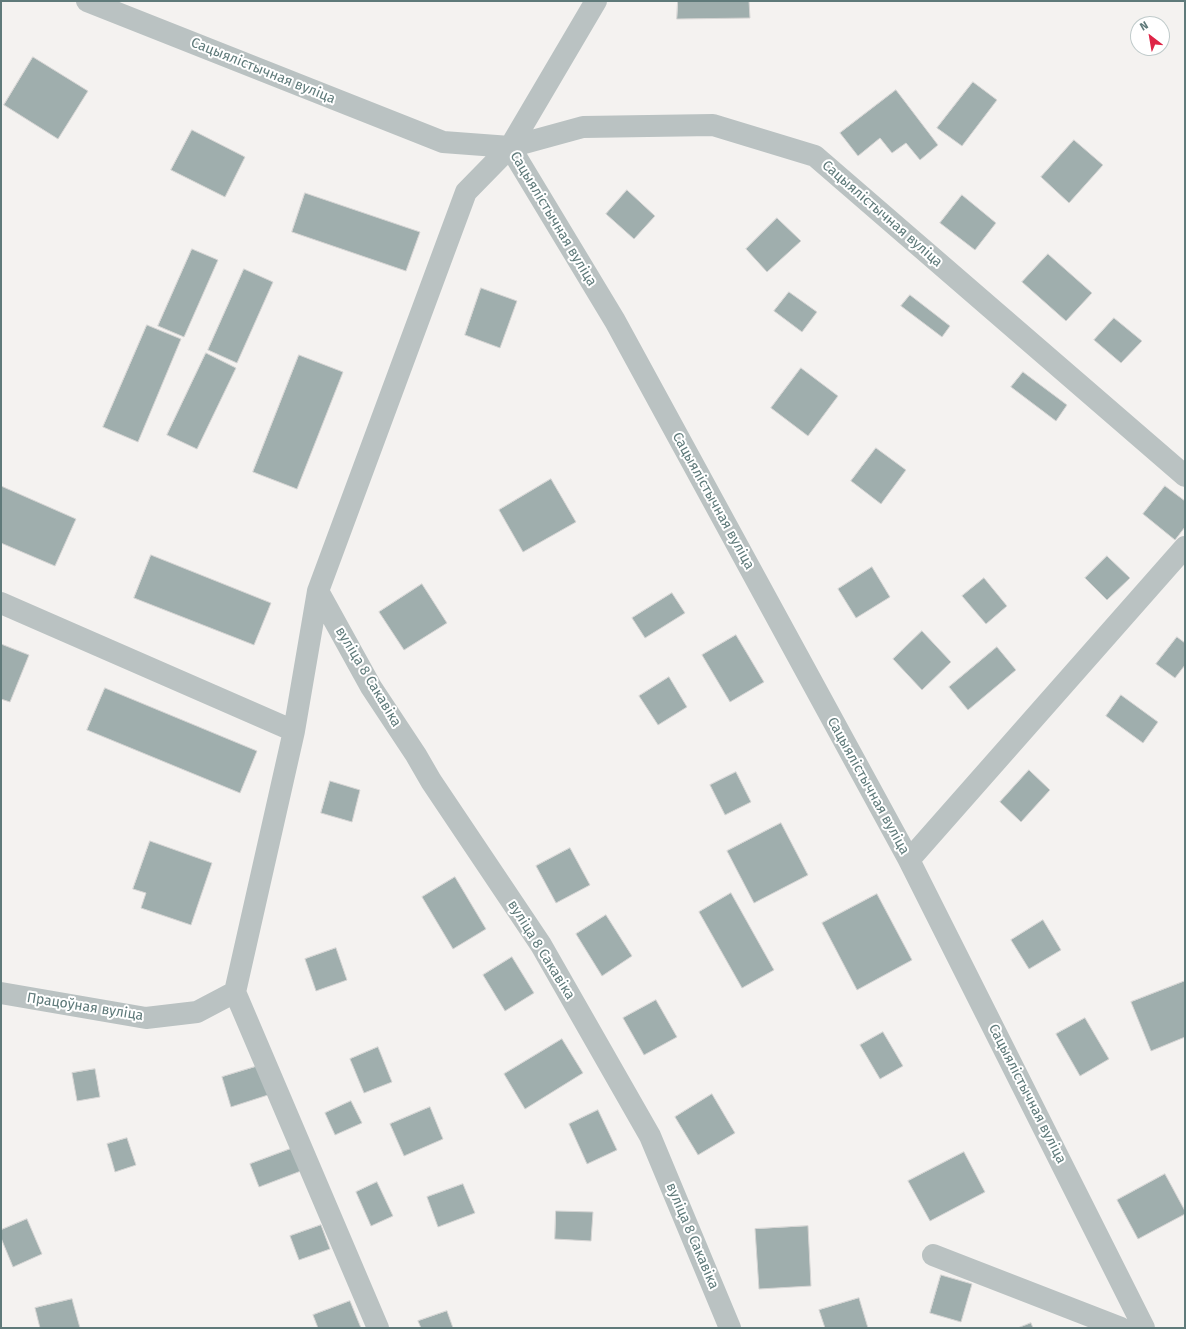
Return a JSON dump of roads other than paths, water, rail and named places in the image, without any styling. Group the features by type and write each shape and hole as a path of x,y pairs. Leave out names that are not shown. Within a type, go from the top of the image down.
{"street":[{"name":"Сацыялістычная вуліца","path":"87,1 443,142 510,147 583,127 713,125 815,156 1185,476"},
{"path":"378,1328 235,992 294,731 318,591 466,192 510,147 596,1"},
{"name":"Сацыялістычная вуліца","path":"510,147 615,321 909,860 1144,1328"},
{"name":"Сацыялістычная вуліца","path":"909,860 1185,547"},
{"name":"вуліца 8 Сакавіка","path":"318,591 371,687 431,781 541,945 650,1136 730,1328"},
{"path":"1,603 294,731"},
{"name":"Працоўная вуліца","path":"1,993 146,1018 197,1012 235,992"},
{"path":"933,1255 1121,1328"}]}
